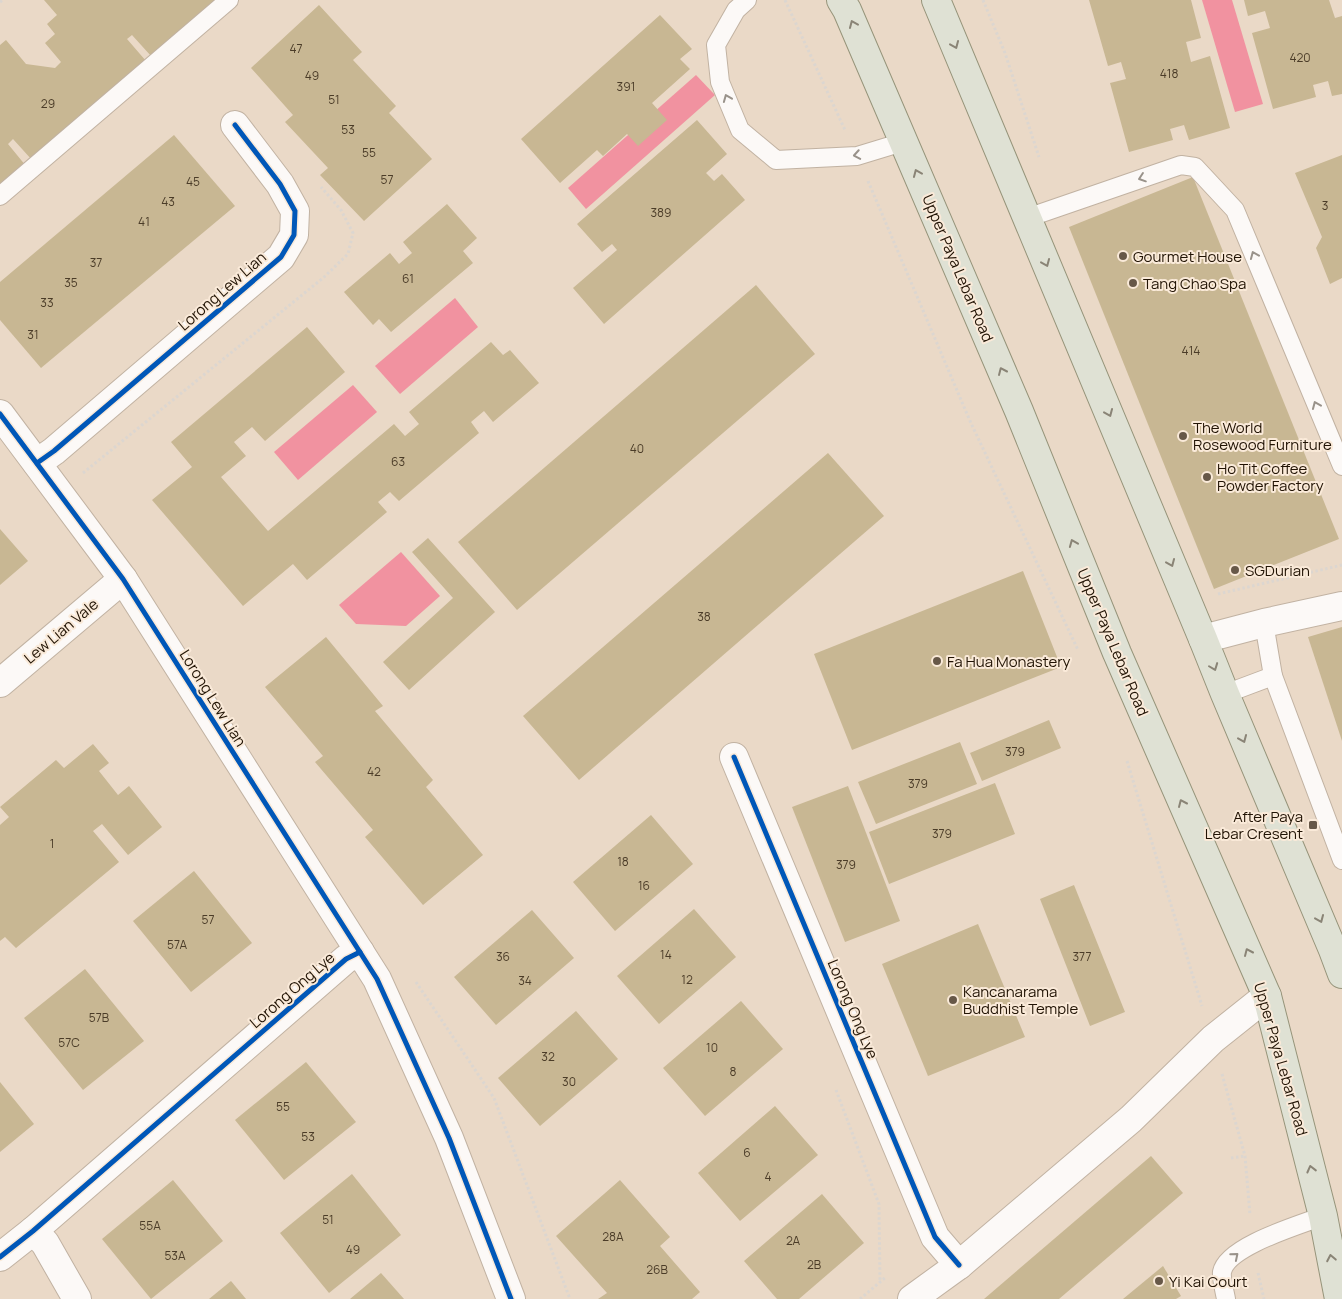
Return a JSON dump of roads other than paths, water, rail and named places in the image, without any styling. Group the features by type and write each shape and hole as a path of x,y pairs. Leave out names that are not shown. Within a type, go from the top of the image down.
{"main road":[{"name":"Upper Paya Lebar Road","path":"840,0 847,10 1019,411 1117,653 1267,996 1323,1216 1339,1299"},
{"path":"936,0 1203,639 1224,694 1339,957"}],"street":[{"name":"Lorong Lew Lian","path":"37,463 61,445 281,257 294,235 295,211 280,184 235,124"},
{"name":"Lorong Lew Lian","path":"0,414 123,579 360,952"},
{"name":"Lew Lian Vale","path":"0,683 123,579"},
{"path":"1203,639 1342,606"},
{"name":"Lorong Ong Lye","path":"734,757 935,1237 959,1265"},
{"path":"360,952 376,979 449,1138 511,1299"},
{"name":"Lorong Ong Lye","path":"0,1257 33,1231 346,959 360,952"},
{"path":"912,1299 959,1265 1131,1119 1213,1039 1267,996"},
{"path":"33,1231 45,1243 77,1299"}],"lane":[{"path":"0,196 229,0"},
{"path":"747,0 736,10 716,45 720,82 740,130 776,160 857,156 903,142"},
{"path":"1027,218 1181,165 1195,167 1235,210 1342,466"},
{"path":"1264,623 1273,676 1342,860"},
{"path":"1224,694 1273,676"},
{"path":"1226,1299 1222,1273 1230,1257 1252,1243 1323,1216"}],"place":[{"name":"Gourmet House","path":"1123,256"},
{"name":"Tang Chao Spa","path":"1133,283"},
{"name":"The World Rosewood Furniture","path":"1183,436"},
{"name":"Ho Tit Coffee Powder Factory","path":"1207,477"},
{"name":"SGDurian","path":"1235,570"},
{"name":"Fa Hua Monastery","path":"937,661"},
{"name":"After Paya Lebar Cresent","path":"1313,825"},
{"name":"Kancanarama Buddhist Temple","path":"953,1000"},
{"name":"Yi Kai Court","path":"1159,1281"}]}
